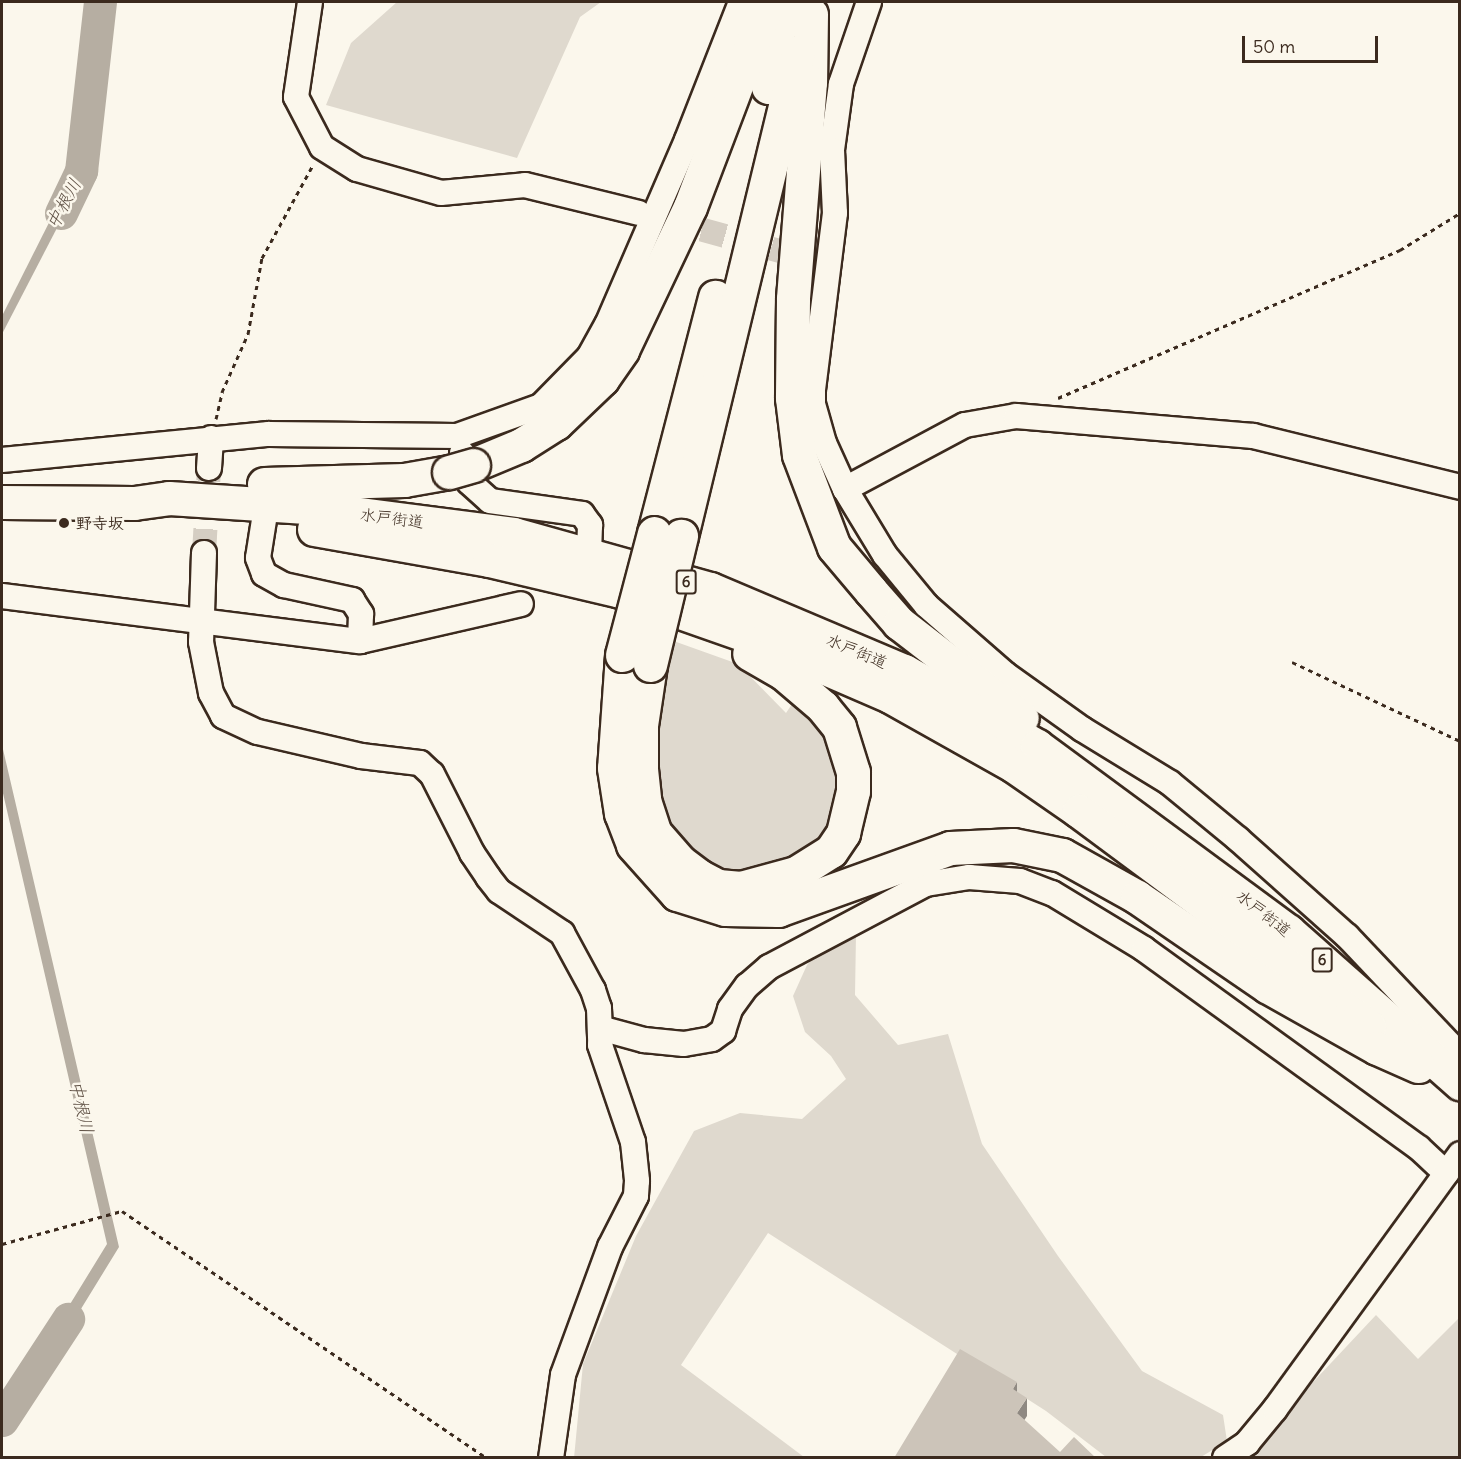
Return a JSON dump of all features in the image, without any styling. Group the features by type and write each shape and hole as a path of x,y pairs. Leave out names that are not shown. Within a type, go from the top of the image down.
{"highway":[{"path":"64,503 120,486 326,484 404,480 461,469 521,445 556,423 603,379 622,350 690,207 768,2"},
{"path":"803,6 790,75 636,660 614,768 621,813 633,845 677,894 725,909 778,909 950,849 1013,845 1062,855 1137,897 1267,986 1386,1052 1418,1066"},
{"path":"803,6 810,82 794,299 792,398 799,456 834,547 899,623 1111,786 1178,846"},
{"name":"水戸街道","path":"134,503 169,498 306,507 513,534 589,553 710,589 904,671 1037,746 1178,846 1297,938 1460,1083"},
{"name":"水戸街道","path":"2,502 134,503 264,520 556,576 620,591 763,641 890,696 952,730 1079,812 1460,1097"},
{"path":"556,576 741,648 783,673 823,707 839,727 853,772 848,816 843,833 831,851 796,873 741,888 718,886 679,861 655,833 644,800 636,660"}],"street":[{"path":"310,2 296,97 322,147 357,169 441,193 525,185 639,213"},
{"path":"2,460 269,434 457,436 541,406 588,357 657,213 741,2"},
{"path":"869,2 841,84 832,150 835,213 823,264 813,404 824,443 844,489 885,555 926,605 1005,674 1082,729 1170,783 1238,839 1347,936 1460,1055"},
{"path":"844,489 965,425 1016,416 1253,436 1460,487"},
{"path":"457,436 469,482 483,498 582,514 590,525 589,553"},
{"path":"208,468 211,438"},
{"path":"264,520 258,558 264,574 284,585 352,600 361,614 360,641"},
{"path":"204,553 201,642 211,693 223,716 258,732 361,756 420,763 432,774 472,854 488,877 500,891 535,912 569,943 592,990 605,1065 633,1142 636,1196 610,1247 563,1375 551,1458"},
{"path":"2,597 202,618 360,641 521,604"},
{"path":"600,1028 644,1040 684,1044 712,1039 723,1031 730,1009 747,986 769,967 926,884 969,877 1020,881 1052,893 1144,949 1419,1148 1453,1164 1275,1409 1247,1443 1226,1458"}],"path":[{"path":"211,438 222,392 248,334 262,258 322,147"},
{"path":"1016,416 1400,250 1460,213"},
{"path":"1292,662 1460,741"},
{"path":"2,1244 122,1211 488,1458"}],"shaded area":[{"path":"397,2 601,2 580,17 517,158 326,105 351,43"},
{"path":"668,639 738,664 786,713 798,695 817,715 840,762 834,825 819,845 775,873 723,873 675,843 648,769"},
{"path":"856,935 855,995 898,1045 948,1034 982,1144 1058,1256 1142,1371 1223,1415 1227,1441 1201,1457 1106,1457 1046,1411 768,1233 681,1365 804,1457 574,1458 583,1364 636,1236 694,1131 740,1113 802,1119 846,1079 831,1056 805,1032 793,996 807,965 824,945"},
{"path":"1376,1315 1418,1359 1459,1318 1459,1457 1242,1458"}],"water":[{"path":"76,169 85,174 2,334 2,316"},
{"path":"2,745 119,1247 49,1361 40,1353 107,1244 2,789"}],"building":[{"path":"960,1349 1017,1382 1013,1389 1027,1398 1017,1413 1060,1452 1074,1437 1096,1458 894,1458"}],"waterway":[{"name":"中根川","path":"61,213 81,171 100,2"},
{"name":"中根川","path":"2,1420 68,1319"}],"tunnel":[{"path":"667,220 816,261"},
{"path":"204,553 209,468"}],"place":[{"name":"野寺坂","path":"64,523"}]}
